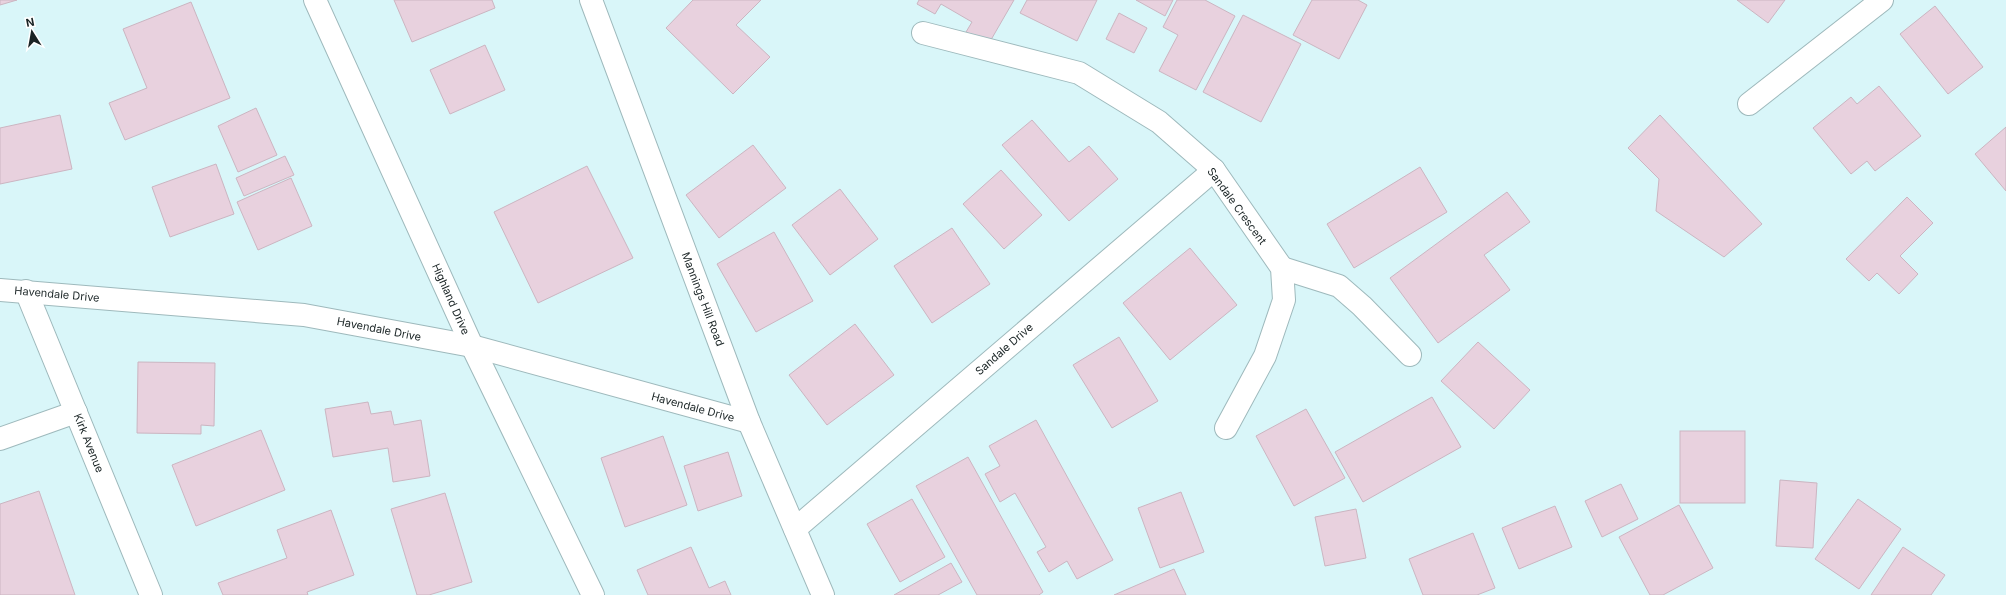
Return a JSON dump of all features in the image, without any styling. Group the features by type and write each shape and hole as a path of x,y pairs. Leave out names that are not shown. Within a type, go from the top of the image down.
{"street":[{"name":"Highland Drive","path":"315,0 472,346 593,595"},
{"name":"Mannings Hill Road","path":"591,0 749,422 823,595"},
{"path":"1749,104 1882,0"},
{"name":"Sandale Crescent","path":"923,33 1079,73 1159,122 1214,170 1282,268"},
{"name":"Sandale Drive","path":"795,529 1214,170"},
{"path":"1226,428 1267,349 1284,300 1282,268 1339,286 1362,306 1410,355"},
{"name":"Havendale Drive","path":"0,290 304,315 472,346 749,422"},
{"name":"Kirk Avenue","path":"26,291 151,595"},
{"path":"0,439 76,412"}],"building":[{"path":"0,0 17,0 0,5"},
{"path":"394,0 492,0 495,8 412,42"},
{"path":"693,0 761,0 736,25 770,57 733,94 666,28"},
{"path":"919,0 1014,0 988,45 966,32 972,22 941,4 935,14 917,4"},
{"path":"1027,0 1097,0 1077,41 1020,13"},
{"path":"1136,0 1173,0 1165,16"},
{"path":"1177,0 1205,0 1235,16 1196,90 1159,71 1178,35 1163,27"},
{"path":"1312,0 1358,0 1367,5 1339,59 1293,35"},
{"path":"1737,0 1785,0 1768,23"},
{"path":"191,2 230,98 125,140 109,103 147,88 123,29"},
{"path":"1935,6 1983,67 1948,94 1900,34"},
{"path":"1119,13 1147,28 1134,53 1106,39"},
{"path":"1243,15 1301,44 1261,122 1203,92"},
{"path":"485,45 505,90 450,114 430,70"},
{"path":"1879,86 1921,136 1875,171 1867,161 1851,174 1813,128 1851,97 1857,104"},
{"path":"256,108 277,155 238,172 218,126"},
{"path":"60,115 72,169 0,184 0,128"},
{"path":"1660,115 1762,224 1724,257 1656,211 1659,179 1628,148"},
{"path":"1032,120 1069,162 1089,146 1118,179 1069,221 1002,145"},
{"path":"2006,127 2006,191 1975,154"},
{"path":"753,145 786,188 719,238 686,195"},
{"path":"285,156 294,175 244,196 236,178"},
{"path":"216,164 234,214 170,237 152,187"},
{"path":"587,166 633,258 538,303 494,212"},
{"path":"1420,167 1447,212 1354,268 1327,224"},
{"path":"1001,170 1042,215 1004,249 963,204"},
{"path":"291,178 312,226 258,250 237,202"},
{"path":"840,189 878,239 830,275 792,225"},
{"path":"1507,192 1530,222 1484,255 1510,290 1438,343 1390,278"},
{"path":"1907,197 1933,223 1900,256 1918,274 1899,294 1877,273 1869,281 1846,259"},
{"path":"952,228 990,284 932,323 894,266"},
{"path":"774,232 813,301 756,332 717,264"},
{"path":"1190,248 1237,305 1170,360 1123,303"},
{"path":"855,324 894,375 827,425 789,375"},
{"path":"1119,337 1158,401 1112,428 1073,365"},
{"path":"1478,342 1530,390 1494,429 1441,381"},
{"path":"138,362 215,363 214,426 201,425 201,434 137,433"},
{"path":"1432,397 1461,447 1363,502 1335,452"},
{"path":"368,402 371,414 391,411 394,425 421,420 430,476 393,482 388,448 333,457 325,409"},
{"path":"1306,409 1345,478 1294,506 1256,436"},
{"path":"1036,420 1113,560 1077,579 1067,561 1049,572 1037,552 1046,547 1015,493 1000,502 985,474 1000,466 989,446"},
{"path":"261,430 285,490 196,526 172,465"},
{"path":"1680,431 1745,431 1745,503 1680,503"},
{"path":"663,436 687,505 625,527 601,458"},
{"path":"728,452 742,496 698,511 684,466"},
{"path":"968,457 1043,592 1039,595 977,595 916,486"},
{"path":"1780,480 1817,483 1813,548 1776,546"},
{"path":"1621,484 1638,519 1602,537 1585,501"},
{"path":"39,491 75,595 0,595 0,504"},
{"path":"1181,492 1204,552 1160,568 1138,508"},
{"path":"445,493 472,582 429,595 417,595 391,509"},
{"path":"912,499 945,557 900,582 867,524"},
{"path":"1858,499 1901,529 1859,589 1815,559"},
{"path":"1679,505 1713,568 1663,595 1650,595 1619,537"},
{"path":"1555,506 1572,547 1519,569 1502,528"},
{"path":"1356,509 1366,558 1325,566 1315,517"},
{"path":"331,510 354,575 307,592 308,595 223,595 218,583 287,558 277,530"},
{"path":"1473,533 1495,588 1477,595 1423,595 1409,559"},
{"path":"691,547 709,588 725,581 731,595 648,595 637,570"},
{"path":"1903,547 1945,575 1931,595 1871,595"},
{"path":"951,563 962,582 938,595 894,595"},
{"path":"1174,569 1186,595 1114,595"}]}
